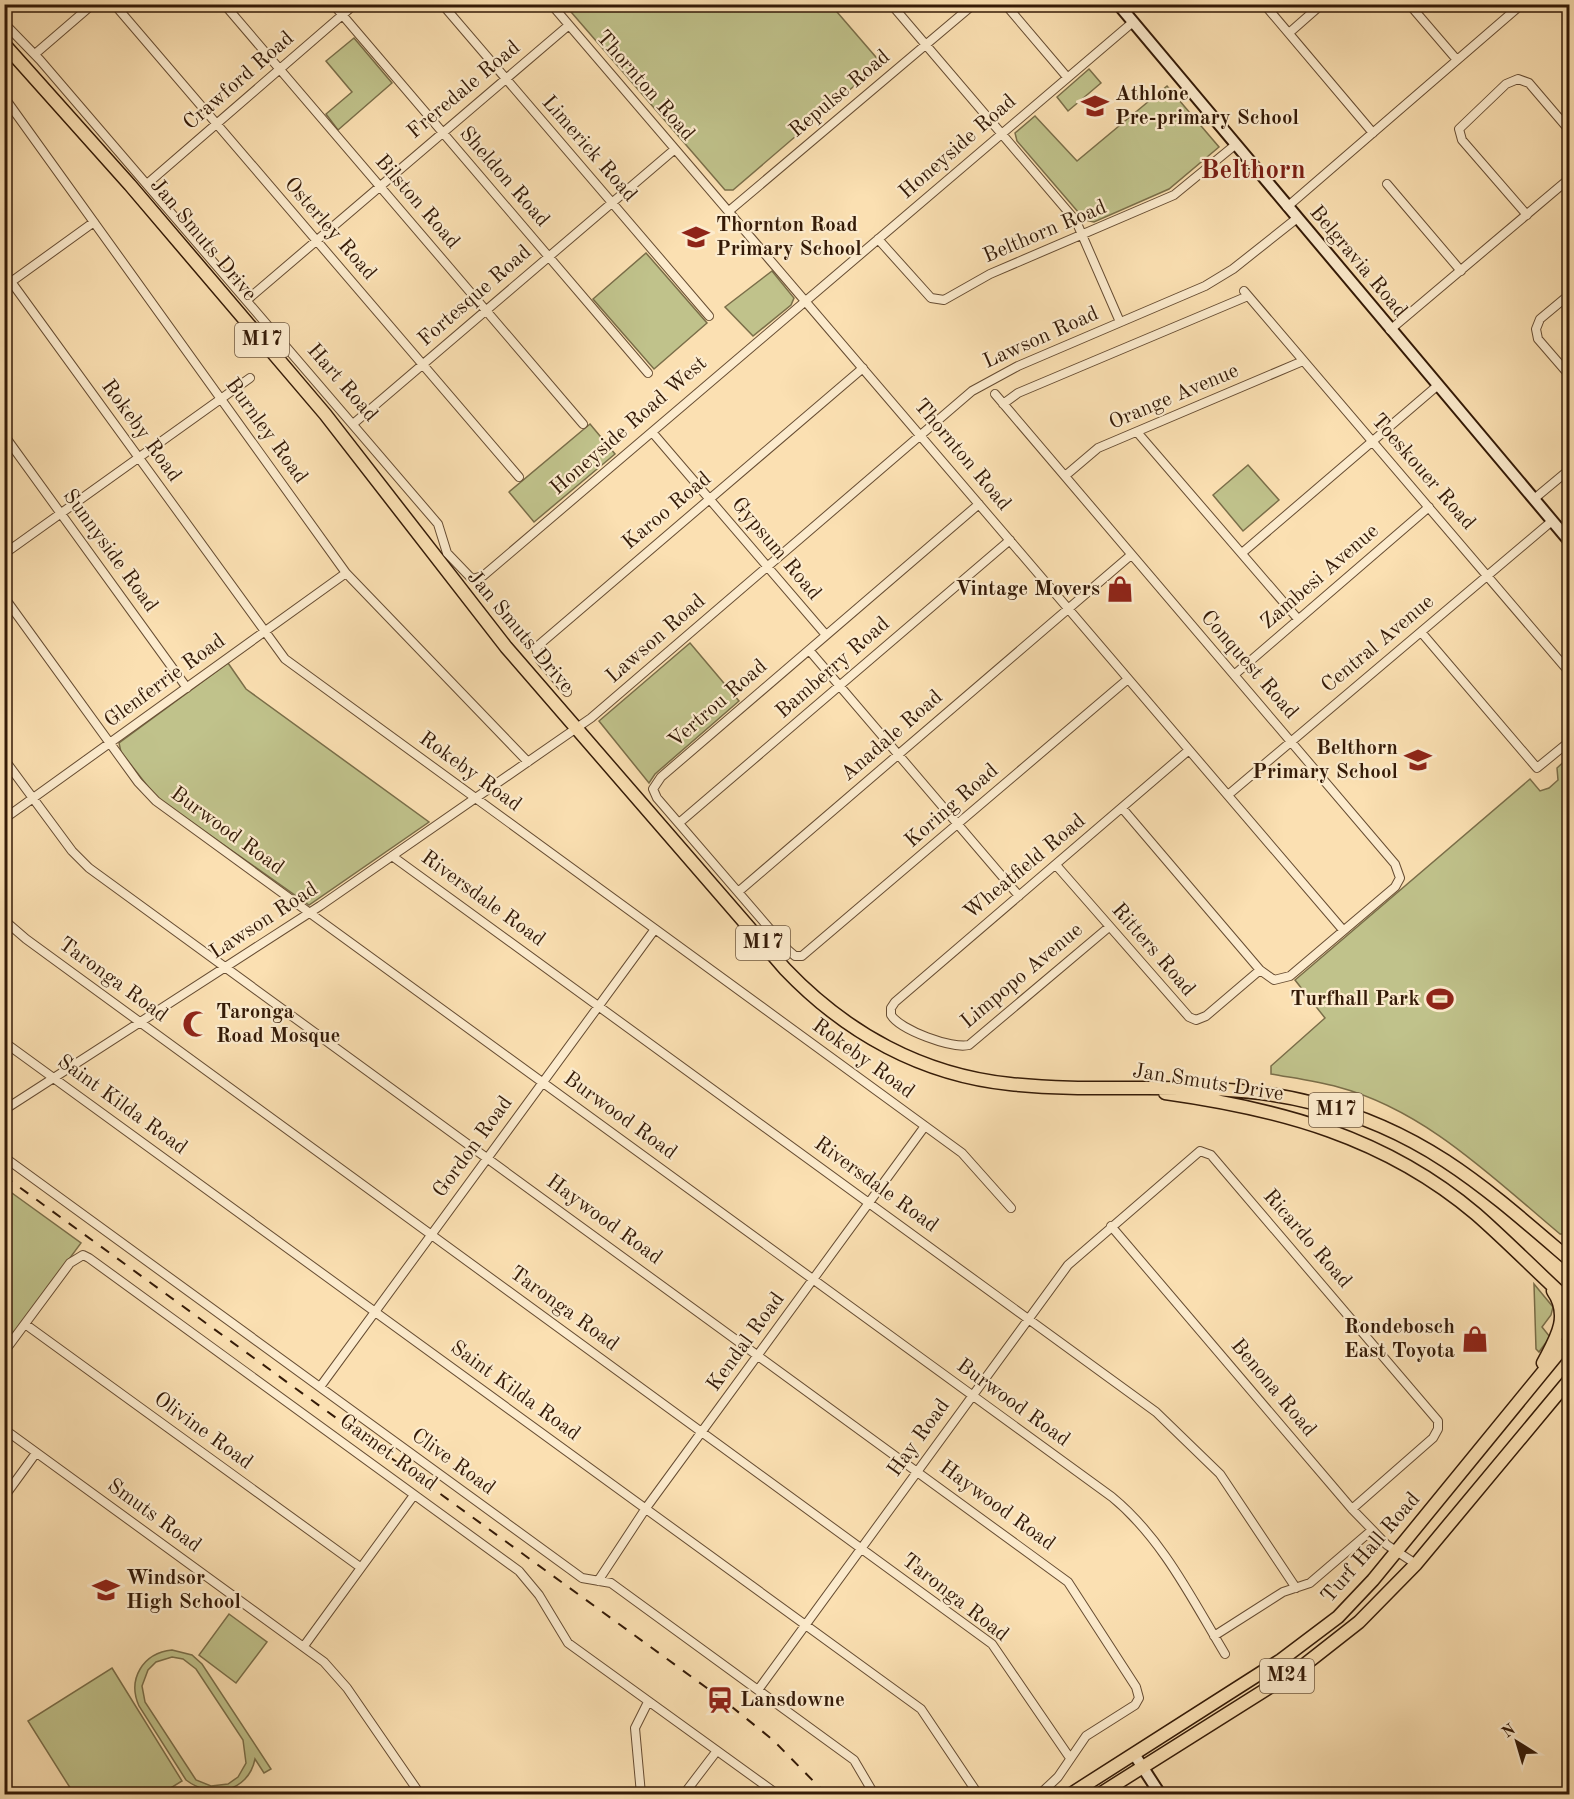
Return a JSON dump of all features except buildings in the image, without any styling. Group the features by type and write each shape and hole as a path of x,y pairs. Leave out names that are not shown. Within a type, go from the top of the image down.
{"main road":[{"name":"Jan Smuts Drive","path":"4,44 130,185 325,414 506,647 785,969 816,999 857,1030 912,1060 971,1078 1016,1085 1190,1087 1263,1093 1312,1103 1356,1116 1418,1143 1465,1172 1569,1260"},
{"name":"Jan Smuts Drive","path":"1104,1087 1192,1097 1265,1110 1301,1120 1367,1145 1401,1161 1475,1213 1569,1302"},
{"path":"1528,1391 1562,1327 1562,1312 1557,1297 1547,1281"},
{"name":"Turf Hall Road","path":"1071,1794 1281,1660 1322,1630 1356,1599 1569,1339"},
{"name":"Turf Hall Road","path":"1100,1794 1324,1651 1376,1607 1416,1564 1569,1381"}],"street":[{"path":"35,54 93,4"},
{"name":"Osterley Road","path":"114,4 519,477"},
{"name":"Bilston Road","path":"224,4 583,424"},
{"name":"Sheldon Road","path":"333,4 648,373"},
{"name":"Crawford Road","path":"147,184 355,4"},
{"name":"Limerick Road","path":"441,4 709,316"},
{"name":"Thornton Road","path":"551,4 806,299 1343,930"},
{"path":"891,4 1076,221 1120,322"},
{"name":"Repulse Road","path":"729,211 974,4"},
{"path":"1005,4 1067,77"},
{"name":"Belgravia Road","path":"1118,4 1569,542"},
{"path":"1264,4 1373,133"},
{"path":"1289,33 1322,4"},
{"path":"1409,4 1457,60"},
{"path":"1287,207 1522,4"},
{"name":"Honeyside Road","path":"806,299 1133,22"},
{"name":"Hart Road","path":"4,23 35,54 438,524 447,553 469,578 476,579"},
{"name":"Freredale Road","path":"247,300 569,25"},
{"path":"1527,215 1462,140 1459,129 1506,84 1518,79 1529,83 1569,130"},
{"name":"Burnley Road","path":"4,97 346,573 528,762"},
{"name":"Belthorn Road","path":"878,239 925,292 938,300 944,300 990,274 1174,195 1235,145"},
{"name":"Fortesque Road","path":"353,424 675,149"},
{"path":"1390,330 1569,179"},
{"path":"1387,184 1461,271"},
{"name":"Lawson Road","path":"4,1110 309,913 576,728 767,567 940,416 987,381 1218,279 1296,219"},
{"path":"8,284 94,222"},
{"name":"Rokeby Road","path":"4,272 8,284 138,458 263,633 285,659 926,1126 970,1160 1011,1208"},
{"name":"Toeskouer Road","path":"1004,404 1018,393 1246,293 1569,673"},
{"path":"1569,294 1540,319 1536,329 1539,339 1569,376"},
{"name":"Honeyside Road West","path":"476,579 483,576 806,299"},
{"name":"Orange Avenue","path":"1065,476 1098,448 1303,361"},
{"name":"Karoo Road","path":"567,692 540,660 536,649 540,644 863,368"},
{"path":"4,554 250,378"},
{"path":"1242,553 1437,386"},
{"name":"Conquest Road","path":"995,394 1291,741 1400,873 1395,887 1290,976 1274,980 1260,970"},
{"name":"Gypsum Road","path":"652,432 826,635"},
{"path":"1137,432 1298,619"},
{"name":"Sunnyside Road","path":"4,435 187,688"},
{"path":"1533,499 1569,469"},
{"name":"Vertrou Road","path":"797,957 788,950 654,793 657,781 979,504"},
{"name":"Zambesi Avenue","path":"1234,675 1429,507"},
{"name":"Central Avenue","path":"1228,795 1552,521"},
{"name":"Bamberry Road","path":"679,823 1010,540"},
{"name":"Anadale Road","path":"738,892 1131,555"},
{"name":"Glenferrie Road","path":"4,819 346,573"},
{"name":"Burwood Road","path":"4,597 141,787 156,801 973,1396 1132,1515 1156,1543 1225,1654"},
{"path":"1421,632 1537,768 1569,741"},
{"path":"808,650 1018,896"},
{"name":"Koring Road","path":"797,957 807,954 1128,679"},
{"name":"Wheatfield Road","path":"891,1015 891,1008 895,1002 1189,750"},
{"name":"Haywood Road","path":"4,759 84,864 918,1471 1073,1587 1139,1693 1135,1705 1086,1736 1070,1758"},
{"path":"1122,808 1260,970"},
{"name":"Riversdale Road","path":"392,856 1156,1412 1206,1458 1235,1492 1296,1588"},
{"name":"Ritters Road","path":"1056,865 1178,1008 1194,1020 1206,1016 1260,970"},
{"name":"Taronga Road","path":"4,920 26,939 995,1647 1070,1758"},
{"name":"Limpopo Avenue","path":"891,1015 902,1025 936,1040 957,1046 969,1045 1109,927"},
{"name":"Gordon Road","path":"320,1387 655,928"},
{"name":"Saint Kilda Road","path":"4,1042 926,1713 978,1794"},
{"name":"Kendal Road","path":"598,1581 646,1508 926,1126"},
{"name":"Hay Road","path":"758,1690 1068,1265 1197,1153 1204,1151"},
{"name":"Ricardo Road","path":"1204,1151 1211,1155 1418,1396 1439,1424 1433,1438 1352,1509"},
{"name":"Clive Road","path":"4,1156 582,1578 611,1583 854,1760 874,1794"},
{"name":"Benona Road","path":"1111,1226 1352,1509 1396,1551 1416,1564"},
{"name":"Garnet Road","path":"25,1324 70,1263 83,1255 519,1571 539,1594 568,1643 777,1794"},
{"path":"4,1352 25,1324"},
{"name":"Olivine Road","path":"25,1324 360,1567"},
{"name":"Smuts Road","path":"4,1429 304,1646 334,1672 420,1794"},
{"path":"4,1497 36,1453"},
{"path":"304,1646 414,1495"},
{"path":"1214,1636 1275,1597 1310,1583 1372,1530"},
{"path":"641,1794 635,1728 648,1702"},
{"path":"684,1794 716,1752"},
{"path":"1134,1754 1160,1794"},
{"path":"1040,1794 1055,1781 1070,1758"}],"green space":[{"path":"565,5 831,5 881,63 733,190 725,190"},
{"path":"354,38 392,83 338,130 326,114 352,92 326,61"},
{"path":"1089,69 1101,83 1068,111 1057,97"},
{"path":"1167,86 1219,147 1169,189 1094,222 1085,220 1017,141 1015,133 1035,116 1077,161"},
{"path":"646,253 707,323 654,369 593,299"},
{"path":"772,271 794,298 791,305 753,336 725,307"},
{"path":"590,424 615,454 534,522 509,492"},
{"path":"1248,465 1279,500 1243,531 1213,495"},
{"path":"690,643 739,701 655,774 649,783 599,721"},
{"path":"228,663 246,689 429,822 309,905 156,797 121,752 119,743"},
{"name":"Turfhall Park","path":"1569,757 1570,1234 1560,1234 1456,1148 1400,1112 1338,1087 1271,1074 1271,1066 1325,1018 1295,980 1530,779 1540,791 1549,788 1558,780 1557,768"},
{"path":"5,1188 81,1243 5,1346"},
{"path":"1534,1284 1553,1307 1551,1315 1542,1327 1550,1337 1539,1352 1536,1349"},
{"path":"229,1614 267,1642 236,1683 199,1655"},
{"path":"172,1650 192,1655 202,1664 271,1769 264,1773 255,1759 245,1779 237,1786 217,1791 206,1790 186,1780 139,1706 136,1696 135,1686 140,1669 153,1656","holes":["172,1657 183,1659 196,1669 243,1740 246,1763 238,1777 228,1784 211,1786 196,1780 145,1702 142,1686 148,1670 156,1662"]},
{"path":"112,1668 182,1781 161,1794 74,1794 28,1721"}],"railway":[{"path":"4,1176 722,1699 773,1740 826,1794"}],"place":[{"name":"Athlone Pre-primary School","path":"1095,106"},
{"name":"Thornton Road Primary School","path":"696,237"},
{"name":"Vintage Movers","path":"1120,589"},
{"name":"Belthorn Primary School","path":"1418,760"},
{"name":"Turfhall Park","path":"1440,999"},
{"name":"Taronga Road Mosque","path":"196,1024"},
{"name":"Rondebosch East Toyota","path":"1475,1339"},
{"name":"Windsor High School","path":"106,1590"},
{"name":"Lansdowne","path":"720,1700"}],"district":[{"name":"Belthorn","path":"1253,170"}]}
